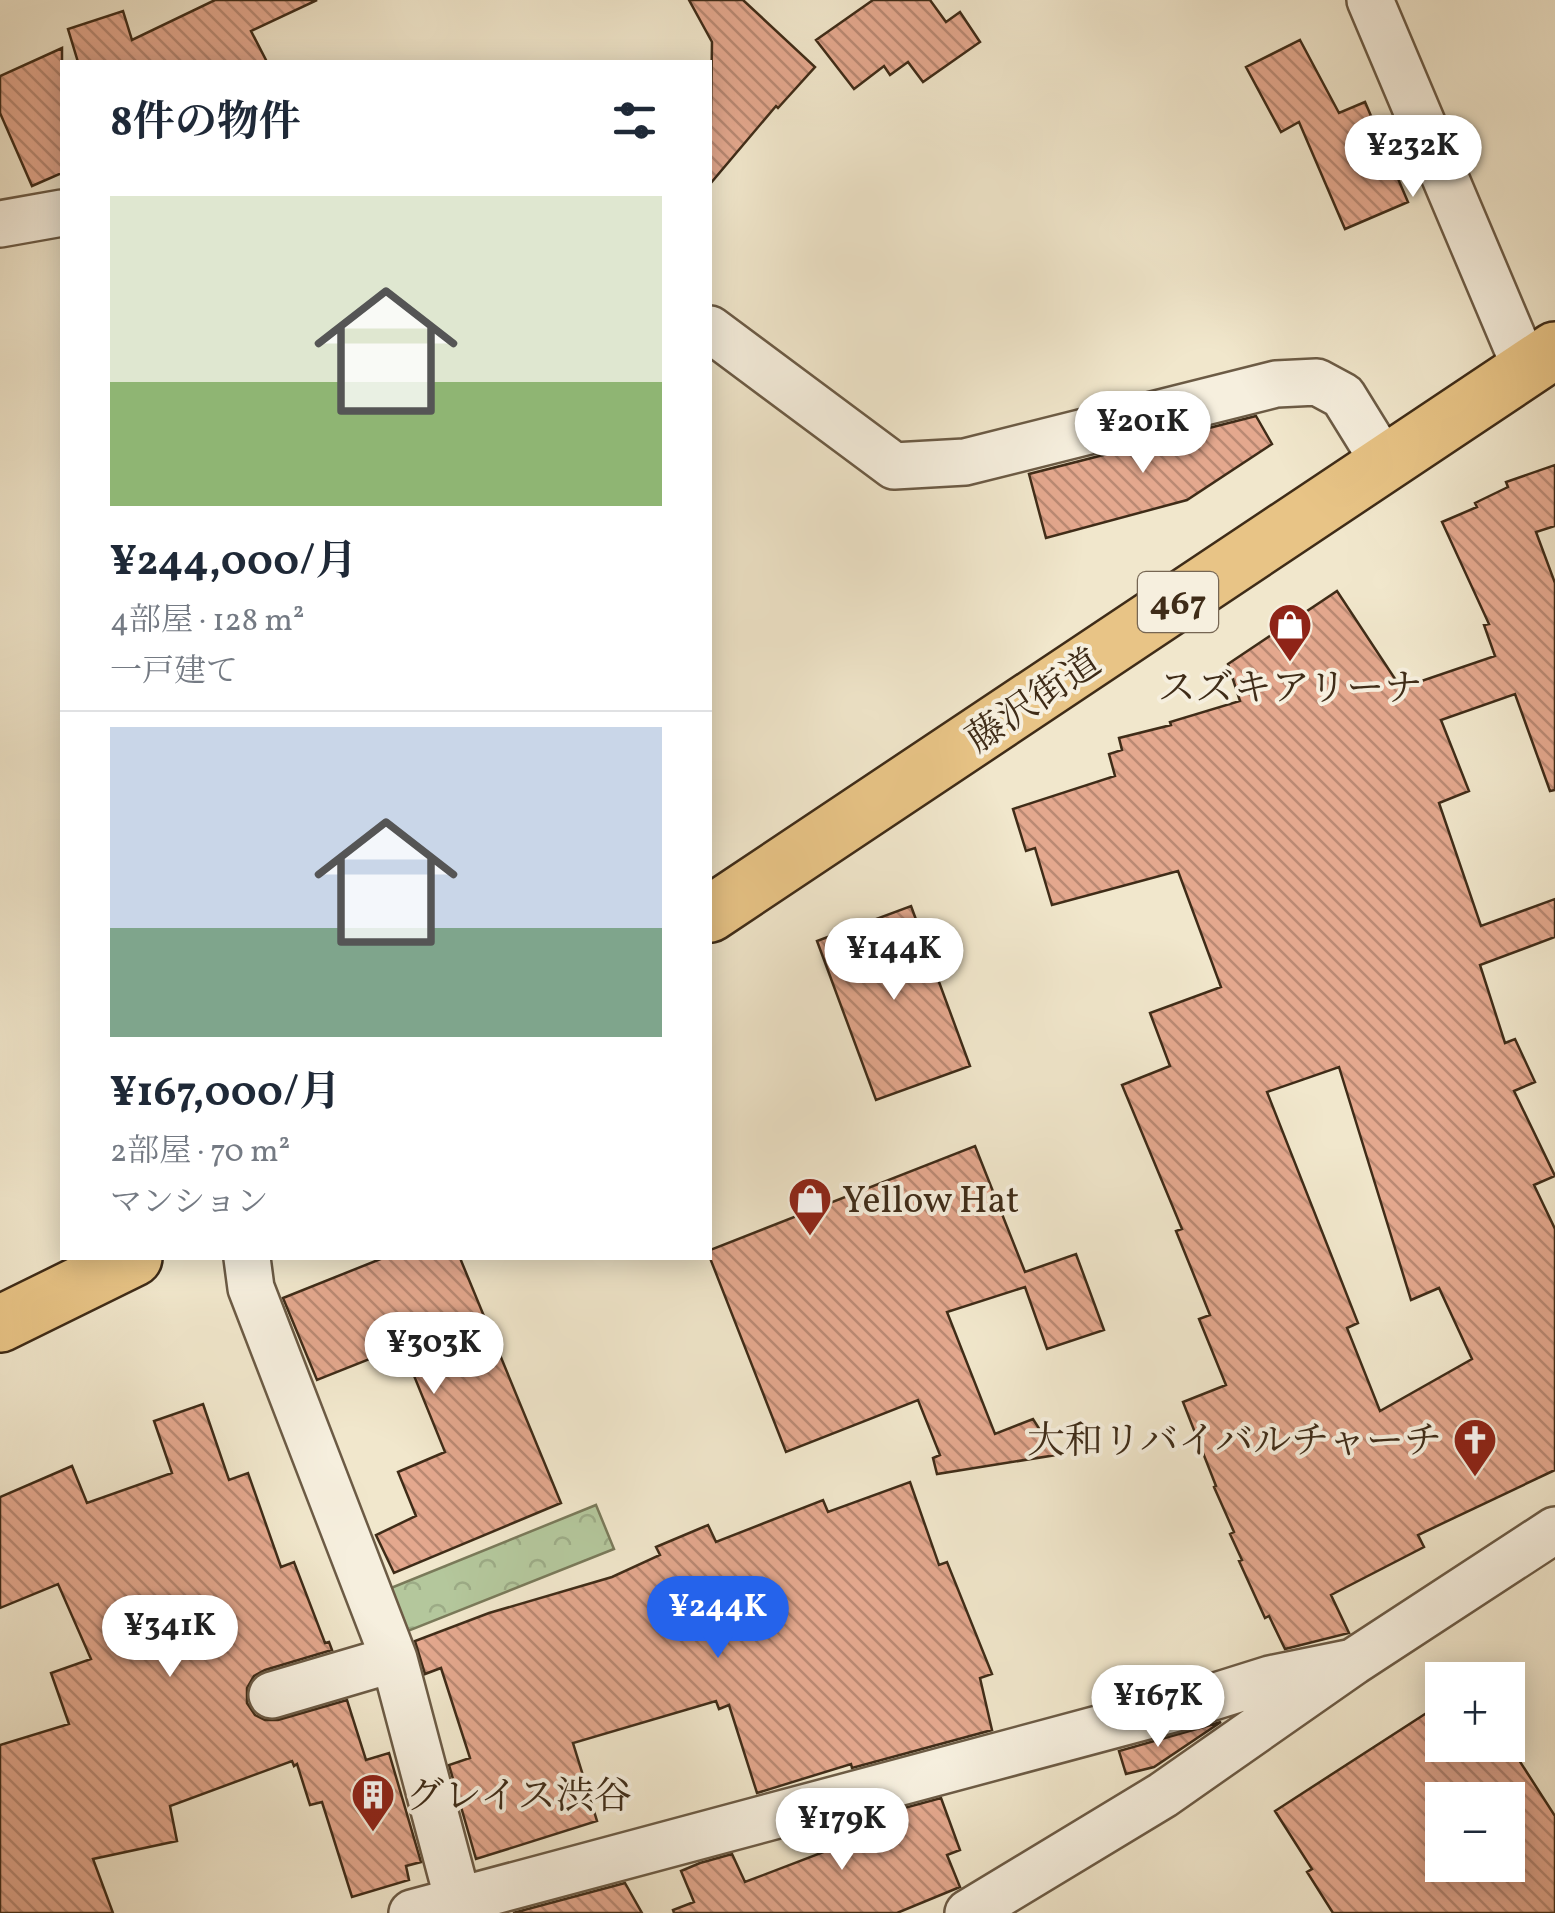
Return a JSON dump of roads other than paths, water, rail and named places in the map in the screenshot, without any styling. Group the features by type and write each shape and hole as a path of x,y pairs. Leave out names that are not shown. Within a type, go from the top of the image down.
{"highway":[{"name":"藤沢街道","path":"712,913 1540,360"},
{"path":"0,1324 130,1260"}],"street":[{"path":"1370,0 1540,360"},
{"path":"0,224 60,213"},
{"path":"712,330 894,466 965,462 1276,384 1316,382 1343,396 1384,464"},
{"path":"247,1260 251,1288 394,1659 458,1900"},
{"path":"968,1913 1163,1795 1352,1662 1555,1530"},
{"path":"272,1695 394,1659"},
{"path":"412,1913 1165,1711 1270,1679 1352,1662"}],"place":[{"name":"スズキアリーナ","path":"1290,663"},
{"name":"Yellow Hat","path":"810,1237"},
{"name":"大和リバイバルチャーチ","path":"1475,1478"},
{"name":"グレイス渋谷","path":"373,1833"}]}
